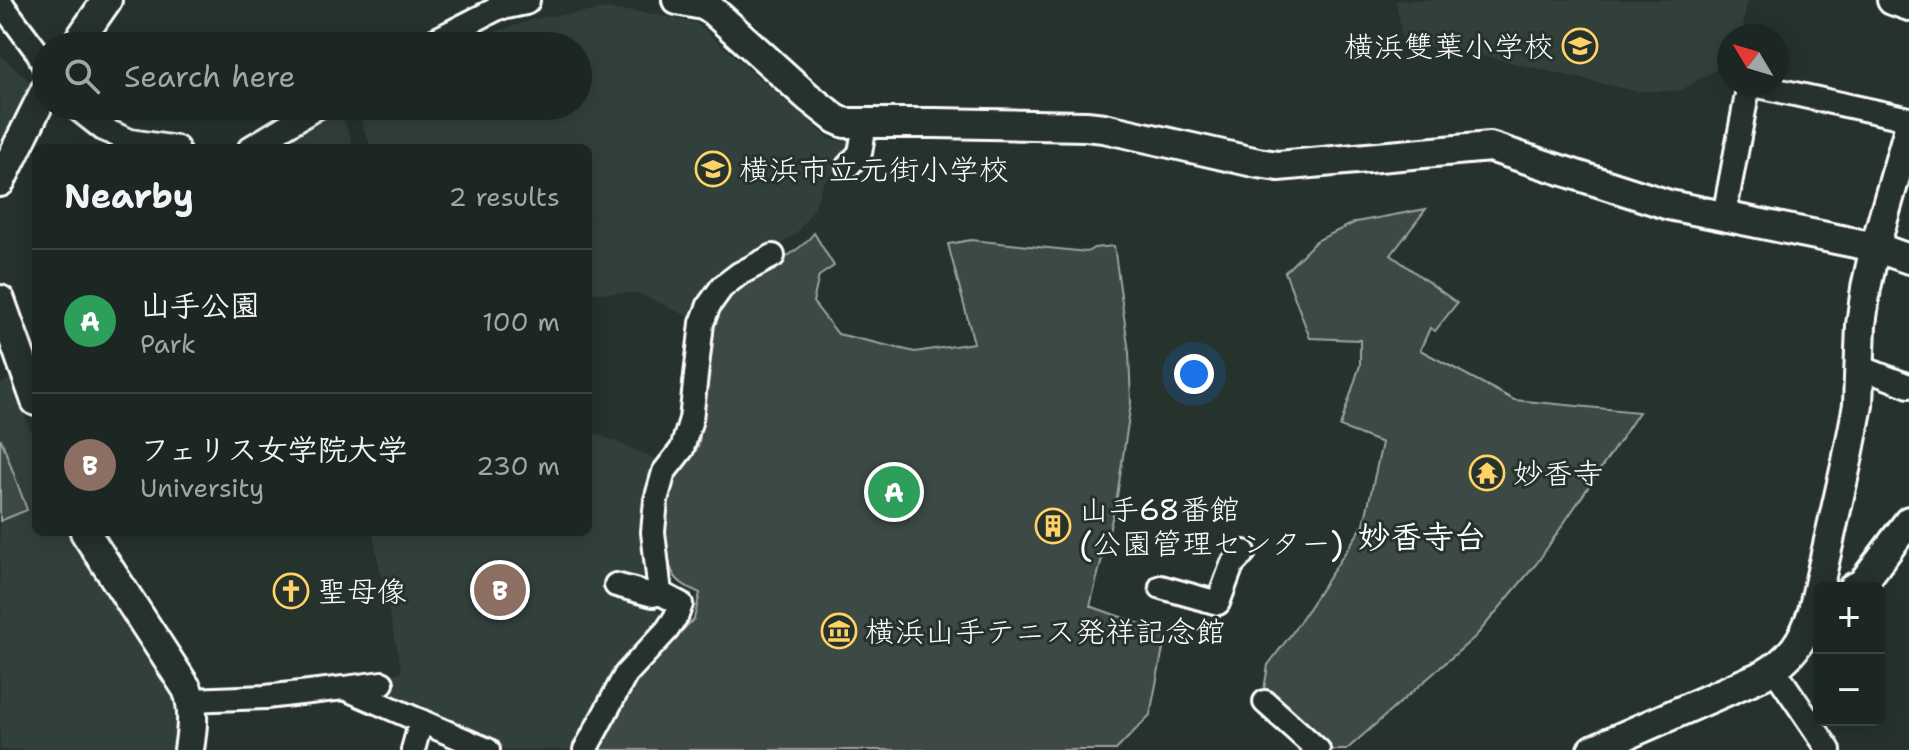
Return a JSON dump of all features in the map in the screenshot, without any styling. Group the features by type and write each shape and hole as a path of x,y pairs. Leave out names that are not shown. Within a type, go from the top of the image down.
{"street":[{"path":"85,32 107,0"},
{"path":"677,0 712,10 808,97 845,123 1086,126 1278,166 1483,146 1669,205 1875,247 1909,259"},
{"path":"1892,0 1909,6"},
{"path":"451,32 510,1"},
{"path":"0,2 32,45"},
{"path":"1724,216 1749,84 1909,119"},
{"path":"0,182 32,117"},
{"path":"92,120 103,129 130,141 150,144"},
{"path":"257,144 296,120"},
{"path":"848,166 860,153 865,124"},
{"path":"1821,582 1858,405 1863,308 1875,247 1909,128"},
{"path":"660,593 653,532 656,500 664,472 682,449 691,419 702,323 709,305 722,287 773,256"},
{"path":"0,300 32,388"},
{"path":"1860,367 1909,386"},
{"path":"1863,582 1909,521"},
{"path":"88,536 187,689 191,700 192,730 189,750"},
{"path":"1161,587 1218,603 1232,565 1244,552"},
{"path":"585,750 626,674 667,630 681,604 660,593 653,595 616,585"},
{"path":"1592,750 1630,742 1774,669 1803,638 1813,611"},
{"path":"1774,669 1829,750"},
{"path":"191,700 266,697 382,683"},
{"path":"344,688 488,750"},
{"path":"1265,702 1318,750"},
{"path":"413,750 421,721"}],"shaded area":[{"name":"横浜雙葉小学校","path":"1396,0 1747,0 1744,24 1717,24 1717,69 1679,91 1635,91 1458,50 1403,43"},
{"name":"横浜市立元街小学校","path":"609,9 696,23 831,140 854,141 852,154 823,183 815,207 796,234 772,249 694,319 638,293 592,293 592,144 369,144 360,120 592,120 592,32 495,32 538,18"},
{"path":"0,55 31,82 0,148"},
{"path":"315,120 344,120 353,144 278,144"},
{"name":"妙香寺","path":"1426,209 1391,255 1457,303 1435,331 1430,328 1420,350 1514,400 1639,412 1537,563 1476,636 1346,750 1324,750 1263,696 1268,665 1364,524 1382,443 1340,427 1360,365 1360,340 1310,338 1285,272 1316,241 1356,222"},
{"path":"814,233 834,266 819,276 813,302 838,334 915,352 974,343 948,244 971,240 1087,252 1114,246 1129,352 1131,403 1116,503 1090,606 1166,633 1150,715 1116,750 594,750 631,685 694,619 700,593 680,582 672,571 667,551 665,513 673,481 699,443 708,345 714,316 718,307 739,285 791,254"},
{"path":"12,378 32,435 32,536 69,536 174,695 178,724 173,750 0,750 0,616 3,610 0,608 0,384"},
{"path":"592,432 659,460 649,477 644,540 648,580 641,583 651,606 665,616 573,750 505,750 364,690 382,676 402,672 373,536 592,536"},
{"path":"0,440 27,510 0,521"}],"place":[{"name":"横浜雙葉小学校","path":"1580,46"},
{"name":"横浜市立元街小学校","path":"713,169"},
{"name":"妙香寺","path":"1487,473"},
{"name":"山手公園","path":"894,492"},
{"name":"山手68番館 (公園管理センター)","path":"1053,526"},
{"name":"フェリス女学院大学","path":"500,590"},
{"name":"聖母像","path":"291,591"},
{"name":"横浜山手テニス発祥記念館","path":"839,631"}],"district":[{"name":"妙香寺台","path":"1422,536"}]}
